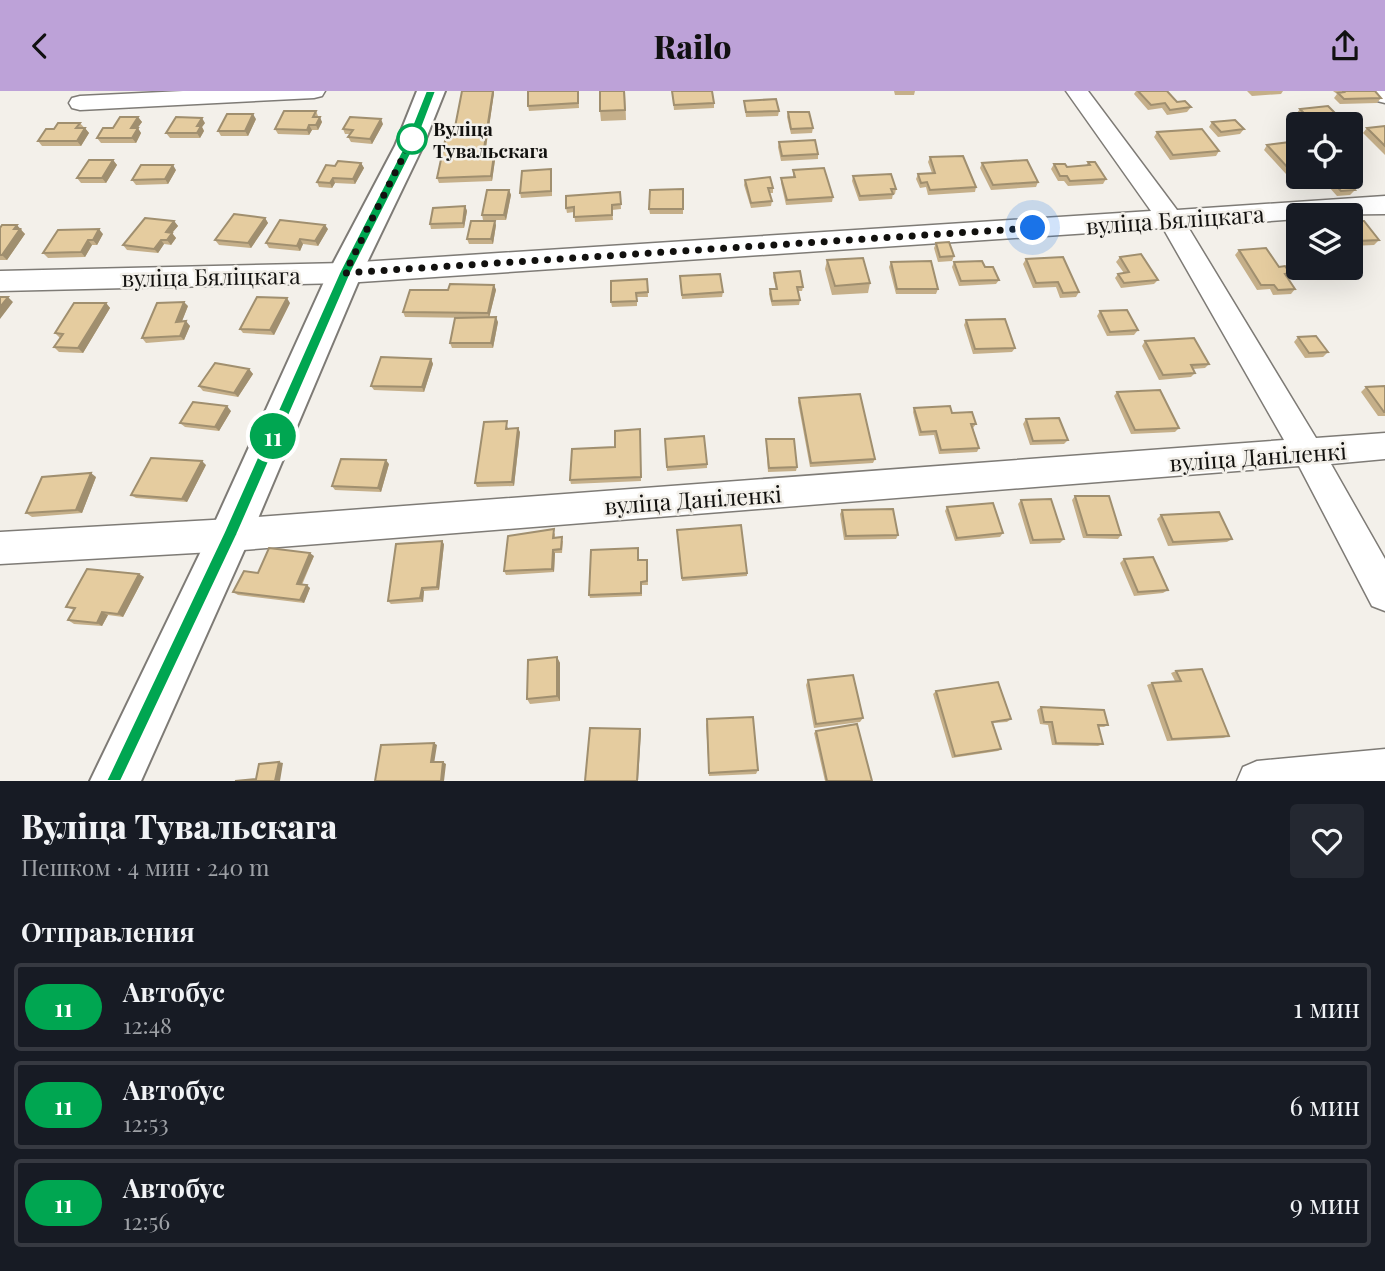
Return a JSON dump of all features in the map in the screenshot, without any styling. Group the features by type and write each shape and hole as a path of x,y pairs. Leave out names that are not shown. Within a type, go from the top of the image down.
{"street":[{"path":"80,103 314,91"},
{"path":"115,781 230,535 345,273 410,146 431,91"},
{"path":"1077,91 1170,219 1308,452 1385,594"},
{"path":"1380,91 1385,96"},
{"name":"вуліца Бяліцкага","path":"0,281 345,273 1385,205"},
{"name":"вуліца Даніленкі","path":"0,548 230,535 1385,446"},
{"path":"1257,781 1385,769"}],"building":[{"path":"462,91 493,91 483,155 494,155 491,176 437,178 448,127 455,127"},
{"path":"528,91 578,91 578,103 528,106"},
{"path":"600,91 624,91 625,110 600,111"},
{"path":"672,91 712,91 714,103 674,105"},
{"path":"1138,91 1167,91 1177,102 1185,101 1191,107 1170,110 1165,103 1151,105"},
{"path":"1375,91 1381,98 1344,99 1338,93"},
{"path":"776,99 779,111 746,112 744,101"},
{"path":"1328,106 1334,112 1303,112 1300,109"},
{"path":"284,111 316,111 313,117 320,117 316,125 309,125 307,130 275,129"},
{"path":"788,112 809,112 813,128 791,129"},
{"path":"227,114 253,114 245,131 218,131"},
{"path":"120,117 138,117 131,128 138,128 132,138 97,138 103,128 113,128"},
{"path":"176,117 202,118 197,126 201,126 197,133 166,133"},
{"path":"350,117 381,119 370,139 348,137 353,130 343,129"},
{"path":"1235,120 1244,129 1221,132 1212,122"},
{"path":"58,123 80,123 76,128 85,128 77,141 38,141 46,129 54,129"},
{"path":"1385,126 1385,146 1367,128"},
{"path":"1202,129 1219,151 1173,155 1157,132"},
{"path":"815,140 818,154 782,156 779,142"},
{"path":"1286,143 1286,166 1267,145"},
{"path":"963,156 976,187 930,190 927,182 921,183 918,174 935,173 930,157"},
{"path":"89,160 113,160 102,178 77,178"},
{"path":"1027,160 1038,182 993,185 982,163"},
{"path":"338,161 361,163 353,179 333,178 330,183 317,182 326,165 335,166"},
{"path":"1088,162 1095,162 1106,179 1070,181 1067,176 1060,176 1054,164 1065,164 1067,167 1090,165"},
{"path":"141,165 173,165 165,179 132,180"},
{"path":"824,168 833,197 787,200 781,178 795,177 793,170"},
{"path":"551,169 551,191 520,193 522,171"},
{"path":"891,174 896,189 891,189 893,194 860,196 853,176"},
{"path":"770,177 773,188 768,188 772,201 751,203 745,180"},
{"path":"683,189 683,209 649,209 650,190"},
{"path":"487,190 509,190 504,215 482,215"},
{"path":"620,192 621,204 612,205 612,215 574,217 574,207 566,208 566,196"},
{"path":"465,206 463,223 430,224 433,208"},
{"path":"234,214 265,218 248,243 215,240"},
{"path":"145,218 174,221 166,232 172,233 167,240 161,240 154,249 123,245"},
{"path":"280,220 325,225 315,241 300,239 297,246 266,243"},
{"path":"471,221 495,221 491,239 467,239"},
{"path":"1363,221 1364,221 1379,240 1363,241"},
{"path":"2,225 17,225 14,229 20,229 0,255 0,228"},
{"path":"99,229 81,252 43,253 58,230"},
{"path":"949,242 954,256 940,257 936,243"},
{"path":"1266,248 1279,267 1286,267 1286,280 1289,280 1295,289 1278,290 1274,285 1261,285 1239,250"},
{"path":"1141,254 1158,280 1124,283 1118,274 1129,272 1120,257"},
{"path":"1063,257 1079,292 1063,293 1058,282 1036,283 1026,259"},
{"path":"863,258 870,283 835,286 827,260"},
{"path":"931,261 938,289 897,289 891,262"},
{"path":"982,261 985,267 993,267 999,280 961,281 954,262"},
{"path":"800,271 803,287 797,287 800,300 772,301 770,289 777,289 774,273"},
{"path":"720,274 723,292 682,295 680,276"},
{"path":"647,279 648,292 636,293 637,301 611,302 611,281"},
{"path":"450,284 494,285 488,313 403,312 410,290 448,290"},
{"path":"0,297 8,297 0,307"},
{"path":"257,297 287,298 270,330 240,329"},
{"path":"184,302 176,322 186,321 180,336 142,338 157,303"},
{"path":"74,303 106,303 78,348 54,347 63,334 55,333"},
{"path":"1127,310 1138,330 1110,332 1100,311"},
{"path":"496,317 491,343 450,343 455,318"},
{"path":"1005,319 1015,348 975,349 966,320"},
{"path":"1316,336 1328,352 1309,353 1298,337"},
{"path":"1194,338 1209,364 1191,365 1195,373 1163,375 1145,341"},
{"path":"381,357 431,359 422,387 371,386"},
{"path":"215,363 249,369 234,393 199,386"},
{"path":"1385,386 1385,412 1384,412 1366,387"},
{"path":"1160,390 1179,428 1135,430 1117,392"},
{"path":"860,394 875,459 811,463 799,398"},
{"path":"193,402 227,406 215,427 180,423"},
{"path":"950,406 952,413 972,412 976,424 971,424 979,448 941,450 936,431 921,432 914,408"},
{"path":"1059,418 1068,440 1033,441 1026,419"},
{"path":"507,421 506,429 518,428 512,482 475,483 484,422"},
{"path":"640,429 641,477 570,480 572,449 615,447 615,431"},
{"path":"704,436 707,464 667,467 665,439"},
{"path":"766,439 794,439 797,467 769,468"},
{"path":"151,458 202,461 182,499 131,495"},
{"path":"341,459 386,460 378,488 332,486"},
{"path":"91,473 76,510 26,513 42,477"},
{"path":"1075,496 1109,496 1121,535 1087,535"},
{"path":"1051,499 1064,539 1033,540 1021,500"},
{"path":"993,503 1003,533 957,538 947,507"},
{"path":"893,509 898,535 846,536 842,510"},
{"path":"1219,512 1232,539 1173,542 1161,515"},
{"path":"741,525 747,573 682,578 677,530"},
{"path":"554,529 553,538 562,537 561,549 553,550 552,569 504,571 508,536"},
{"path":"442,541 437,587 422,588 420,598 388,601 396,544"},
{"path":"269,548 310,553 297,584 307,585 300,600 233,592 244,571 258,573"},
{"path":"638,548 638,560 647,560 647,581 641,582 641,593 589,595 591,550"},
{"path":"1153,557 1168,590 1138,592 1124,559"},
{"path":"87,569 139,574 118,614 102,612 97,623 68,620 75,608 66,607"},
{"path":"557,657 557,696 527,699 528,660"},
{"path":"1202,669 1229,736 1172,739 1152,683 1181,681 1176,671"},
{"path":"853,675 863,718 816,724 808,680"},
{"path":"998,682 1011,719 992,722 1001,749 955,756 936,691"},
{"path":"1041,707 1104,710 1108,725 1098,725 1103,744 1056,743 1052,722 1044,722"},
{"path":"753,717 758,770 709,773 707,719"},
{"path":"857,724 872,781 827,781 816,731"},
{"path":"590,728 640,729 637,781 585,781"},
{"path":"434,743 431,762 443,762 441,781 375,781 381,745"},
{"path":"279,762 275,781 235,781 256,779 259,764"}],"bus line":[{"name":"11","path":"115,781 230,535 345,273 410,146 431,91"}],"place":[{"name":"Вуліца Тувальскага","path":"412,139"}],"route":[{"path":"412,139 345,273 1033,228"}]}
